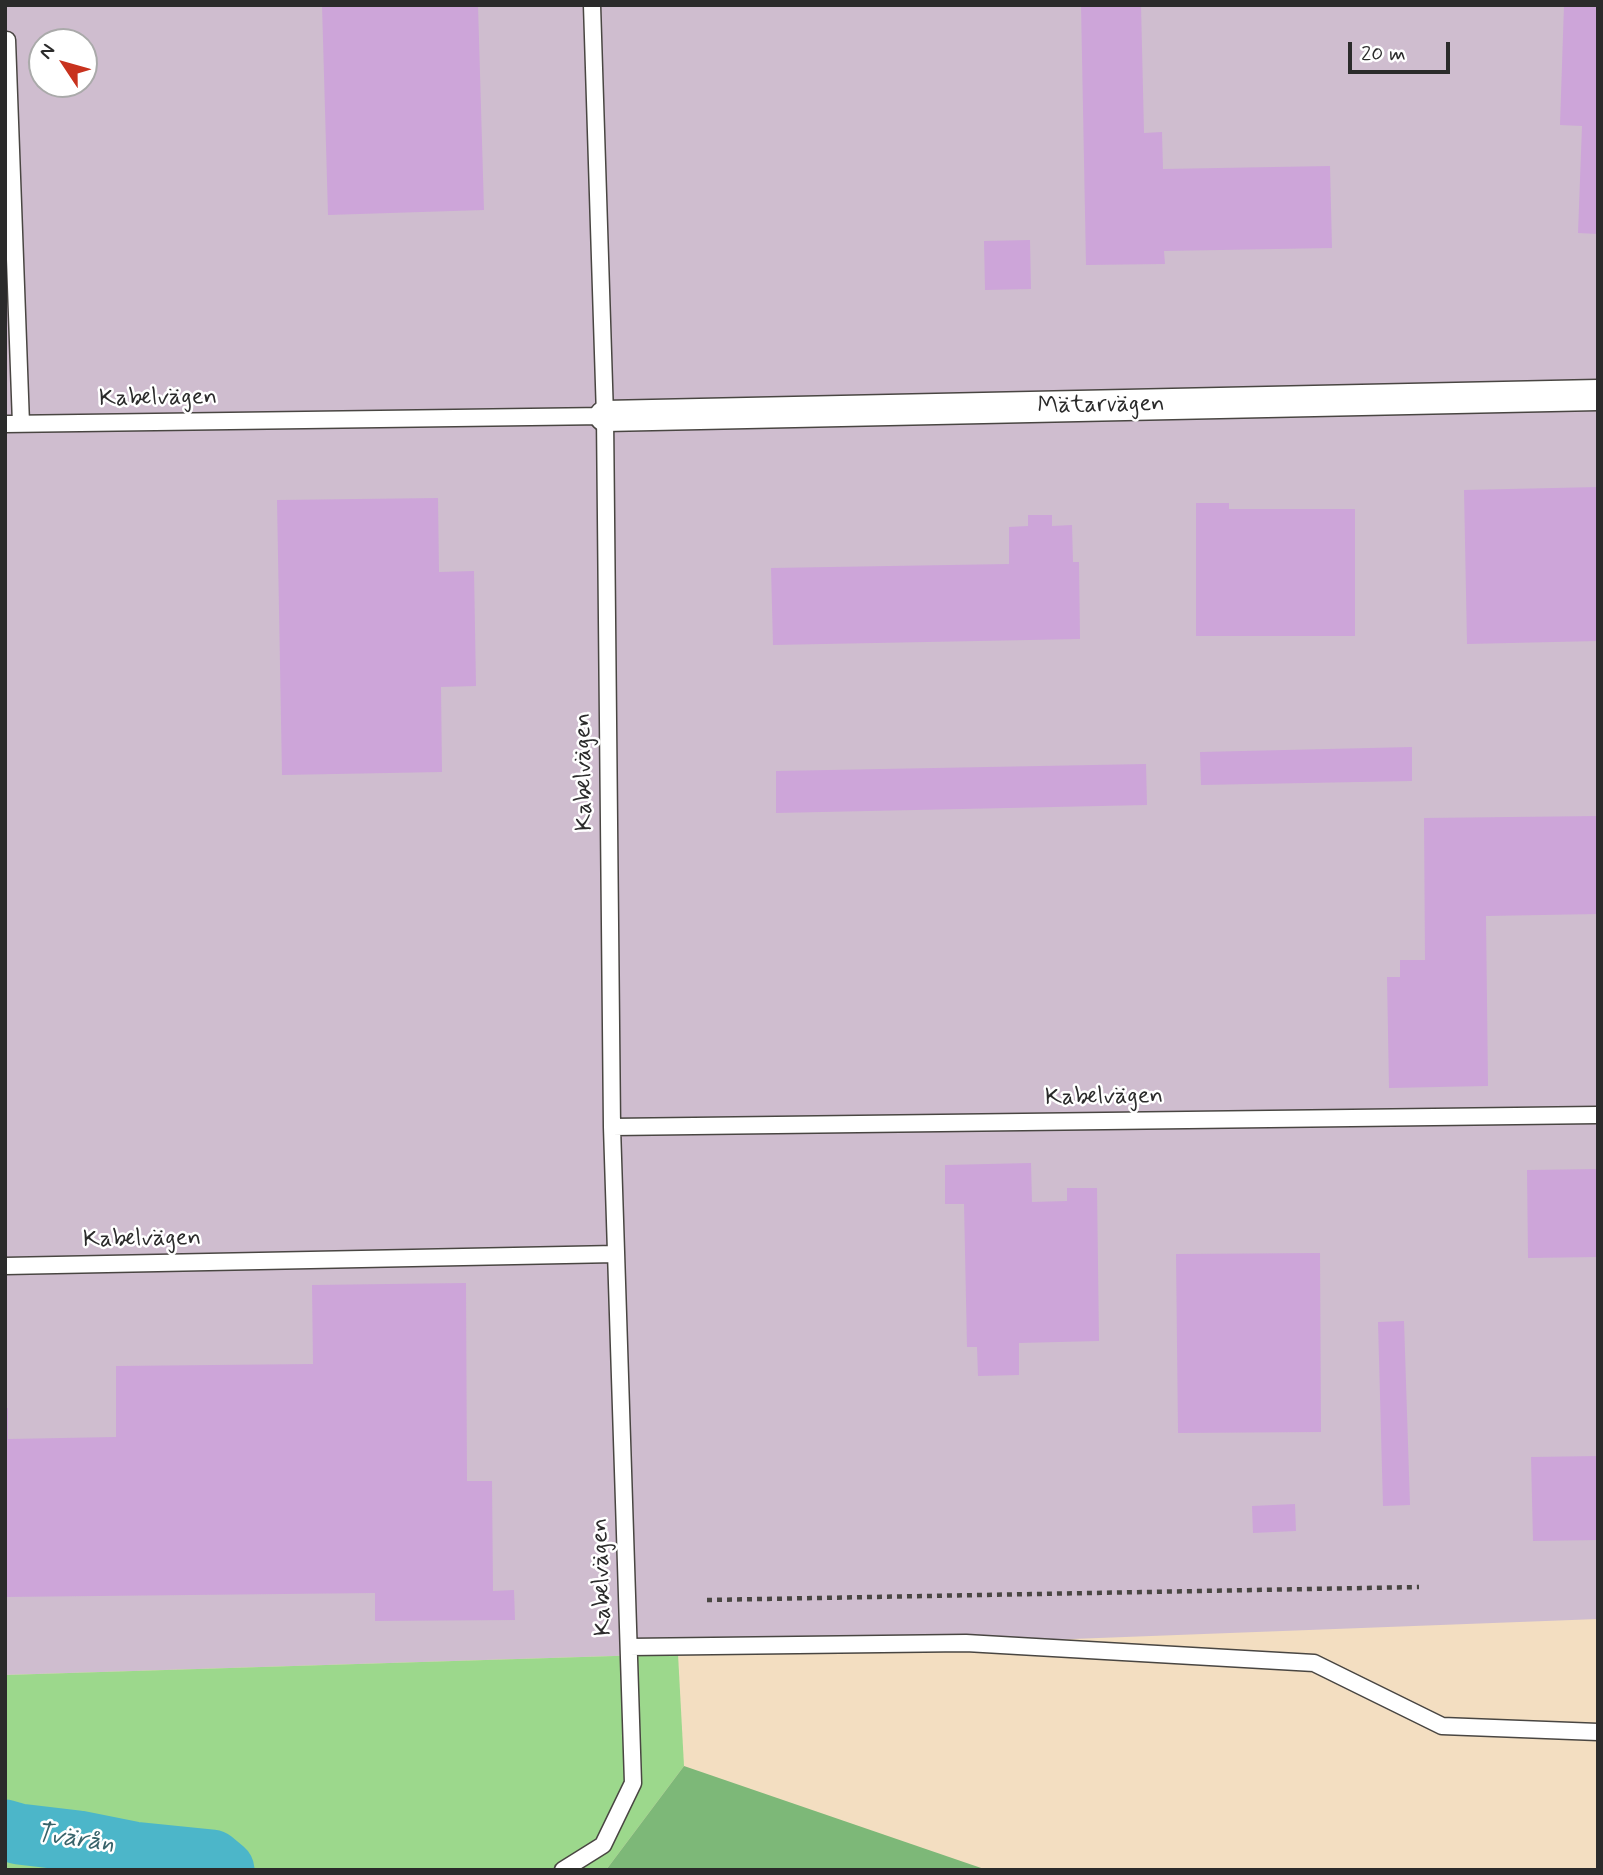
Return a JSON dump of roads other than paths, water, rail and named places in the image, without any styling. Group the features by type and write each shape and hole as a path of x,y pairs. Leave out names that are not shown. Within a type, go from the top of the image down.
{"street":[{"name":"Mätarvägen","path":"604,416 1598,395"}],"lane":[{"name":"Kabelvägen","path":"563,1870 603,1845 633,1783 611,1126 604,416 592,5"},
{"path":"7,40 13,424"},
{"name":"Kabelvägen","path":"13,424 604,416"},
{"name":"Kabelvägen","path":"611,1126 1598,1115"},
{"name":"Kabelvägen","path":"5,1266 616,1254"},
{"path":"629,1647 966,1643 1314,1663 1442,1726 1598,1732"}],"waterway":[{"name":"Tvärån","path":"5,1830 133,1852 212,1860 224,1870"}]}
